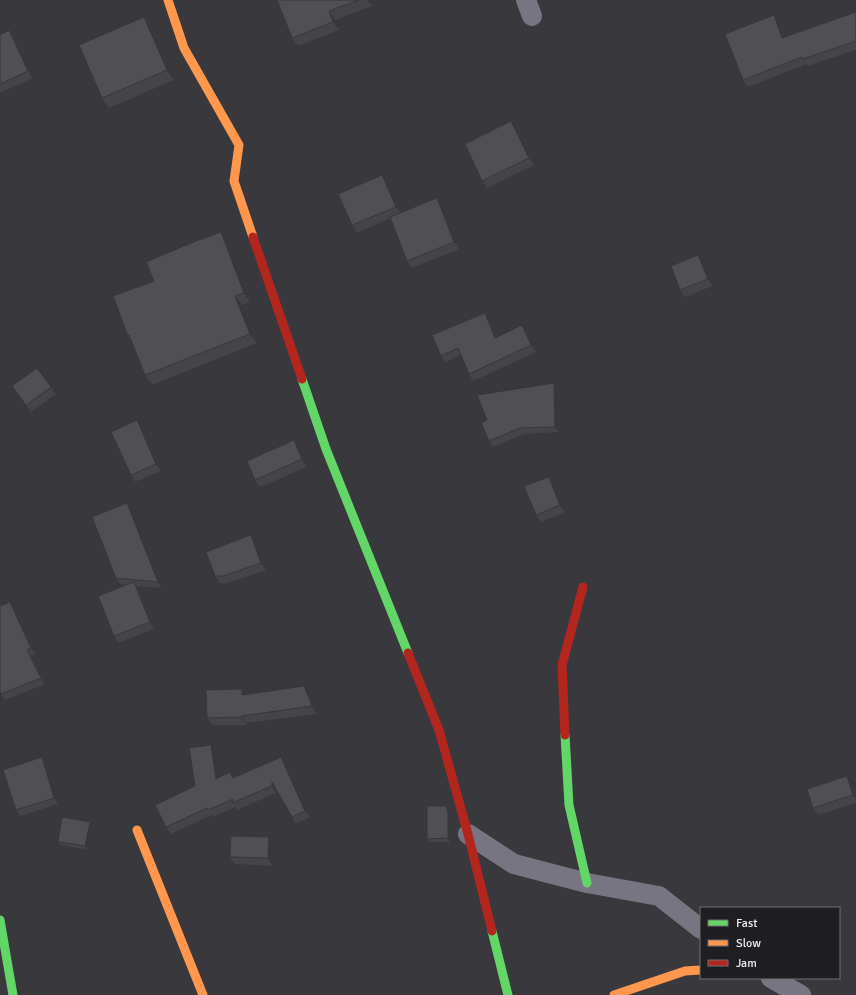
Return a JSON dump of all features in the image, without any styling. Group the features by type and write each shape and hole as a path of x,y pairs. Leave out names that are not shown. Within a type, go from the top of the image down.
{"street":[{"path":"168,0 184,48 239,145 234,182 326,449 439,730 468,834 508,995"},
{"path":"583,587 562,665 569,805 587,883"},
{"path":"137,830 203,995"},
{"path":"468,834 514,864 587,883 659,896 700,928"},
{"path":"0,920 13,995"},
{"path":"614,995 685,971 700,970"},
{"path":"773,979 801,995"}],"building":[{"path":"277,0 359,0 329,11 333,22 292,38"},
{"path":"856,12 856,41 803,59 802,57 743,80 725,34 774,15 782,38"},
{"path":"144,17 167,70 102,98 79,45"},
{"path":"9,30 28,71 0,84 0,35"},
{"path":"511,121 529,158 482,181 465,144"},
{"path":"382,175 396,207 352,225 338,194"},
{"path":"437,198 454,242 407,261 390,217"},
{"path":"221,232 244,293 235,296 250,334 145,375 113,296 154,281 146,262"},
{"path":"698,255 708,279 680,290 671,266"},
{"path":"485,313 495,338 522,325 531,345 469,374 458,348 441,356 432,335"},
{"path":"37,368 51,387 26,405 12,386"},
{"path":"554,383 555,427 520,428 489,441 481,423 487,420 477,395"},
{"path":"137,420 156,464 131,475 111,432"},
{"path":"294,440 302,459 255,480 247,461"},
{"path":"549,477 560,505 536,515 524,486"},
{"path":"127,503 158,582 116,578 92,517"},
{"path":"251,535 261,563 223,576 215,576 206,552"},
{"path":"134,582 150,622 114,636 98,596"},
{"path":"10,602 31,648 27,650 41,678 1,694 0,606"},
{"path":"304,686 312,706 242,717 207,718 206,690 242,689 242,695"},
{"path":"211,745 216,779 230,772 233,778 281,757 305,811 292,817 272,782 272,786 232,803 233,799 208,810 207,808 166,827 155,805 195,786 189,748"},
{"path":"42,757 54,798 16,810 3,770"},
{"path":"847,776 853,795 813,808 807,789"},
{"path":"427,806 446,806 448,813 448,838 427,839"},
{"path":"62,817 90,822 85,846 58,842"},
{"path":"231,836 269,837 268,858 230,857"}],"traffic: fast":[{"path":"302,379 326,449 408,653"},
{"path":"565,735 569,805 587,883"},
{"path":"0,920 13,995"},
{"path":"492,931 508,995"}],"traffic: slow":[{"path":"168,0 184,48 239,145 234,181 253,237"},
{"path":"137,830 203,995"},
{"path":"614,995 685,971 700,970"}],"traffic: jam":[{"path":"253,237 302,379"},
{"path":"565,735 562,665 583,587"},
{"path":"408,653 439,730 468,834 492,931"}]}
